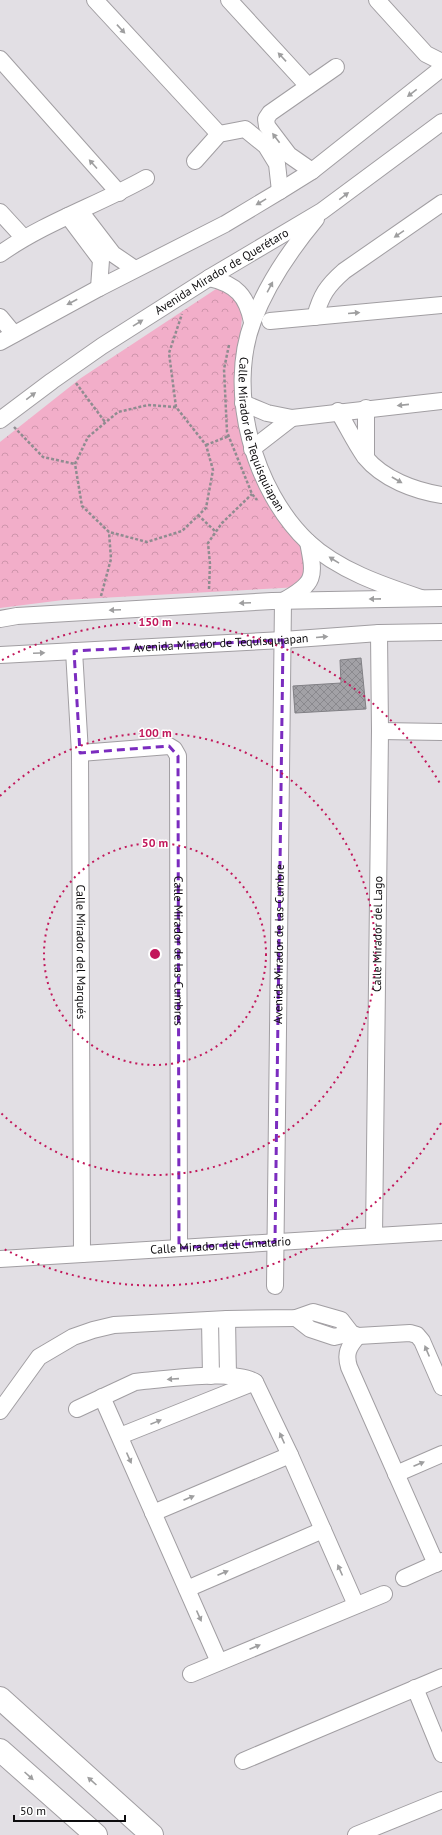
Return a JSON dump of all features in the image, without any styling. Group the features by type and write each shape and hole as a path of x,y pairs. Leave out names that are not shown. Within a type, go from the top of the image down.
{"street":[{"path":"95,0 219,134"},
{"path":"229,0 308,86"},
{"path":"0,342 135,269 225,224 280,191 312,171 439,78 426,54 377,0"},
{"path":"426,54 442,62"},
{"path":"0,59 119,193"},
{"path":"280,191 283,159 267,126 266,119 270,113 336,67"},
{"name":"Avenida Mirador de Querétaro","path":"7,423 52,380 102,346 210,278 322,211 442,122"},
{"path":"195,161 219,134 245,129 283,159 312,171"},
{"path":"0,254 23,237 119,193 146,178"},
{"path":"315,317 320,299 329,284 344,271 424,217 442,203"},
{"name":"Calle Mirador de Tequisquiapan","path":"322,211 276,275 252,322 245,355 243,376 243,403 252,449 262,475 274,499 290,522 308,542 334,560 362,575 391,588 421,598"},
{"path":"0,212 23,237"},
{"path":"74,214 107,257 135,269"},
{"path":"424,217 442,216"},
{"path":"99,288 107,257"},
{"path":"210,278 222,281 234,288 243,297 249,309 252,322"},
{"path":"270,321 442,305"},
{"path":"0,317 14,334"},
{"path":"243,403 267,413 292,418 338,411 442,401"},
{"path":"366,408 366,457"},
{"path":"338,411 366,457 383,472 399,482 416,489 442,495"},
{"path":"252,449 292,418"},
{"path":"283,601 298,592 310,582 312,564 308,542"},
{"path":"0,619 17,616 283,601 442,598"},
{"name":"Avenida Mirador de las Cumbre","path":"275,1286 283,601"},
{"name":"Avenida Mirador de Tequisquiapan","path":"0,655 283,640 379,633 442,632"},
{"name":"Calle Mirador del Lago","path":"374,1236 380,731 379,633"},
{"name":"Calle Mirador del Marqués","path":"74,651 80,753 82,1254"},
{"path":"380,731 442,732"},
{"name":"Calle Mirador de las Cumbres","path":"80,753 169,746 174,749 178,756 179,1248"},
{"name":"Calle Mirador del Cimatario","path":"0,1259 442,1232"},
{"path":"227,1318 228,1376"},
{"path":"0,1411 39,1357 73,1337 114,1325 227,1318 296,1318 310,1329 334,1337 410,1333 417,1335 422,1341 442,1387"},
{"path":"210,1320 212,1376"},
{"path":"354,1335 346,1358 396,1474 439,1562 404,1578"},
{"path":"77,1409 102,1397 143,1381 212,1376 228,1376 251,1379 255,1382 290,1455 356,1605"},
{"path":"120,1436 255,1382"},
{"path":"102,1397 219,1662"},
{"path":"396,1474 442,1454"},
{"path":"153,1513 290,1455"},
{"path":"187,1589 323,1530"},
{"path":"191,1674 384,1594"},
{"path":"243,1761 442,1677"},
{"path":"415,1688 442,1754"},
{"path":"0,1698 152,1835"},
{"path":"0,1750 96,1835"},
{"path":"356,1835 442,1800"}],"path":[{"path":"176,407 148,405 118,412 88,437 75,464 82,506 109,532 147,542 182,531 206,508 213,470 206,445 176,407 169,353 182,313"},
{"path":"230,342 224,369 227,432 252,494 262,505"},
{"path":"74,381 105,422"},
{"path":"7,423 43,457 75,464"},
{"path":"206,445 229,436"},
{"path":"209,588 210,564 208,543 222,523 252,494"},
{"path":"198,515 216,532"},
{"path":"101,596 110,559 109,532"},
{"path":"201,589 215,588"},
{"path":"94,597 109,596"}],"highlighted area":[{"path":"283,640 275,1242 179,1248 178,756 169,746 80,753 74,651"}],"green space":[{"path":"216,289 233,292 243,307 235,406 259,488 309,552 300,587 63,600 0,608 0,442 81,378"}],"building":[{"path":"361,658 366,709 295,713 293,686 341,683 340,660"}]}
